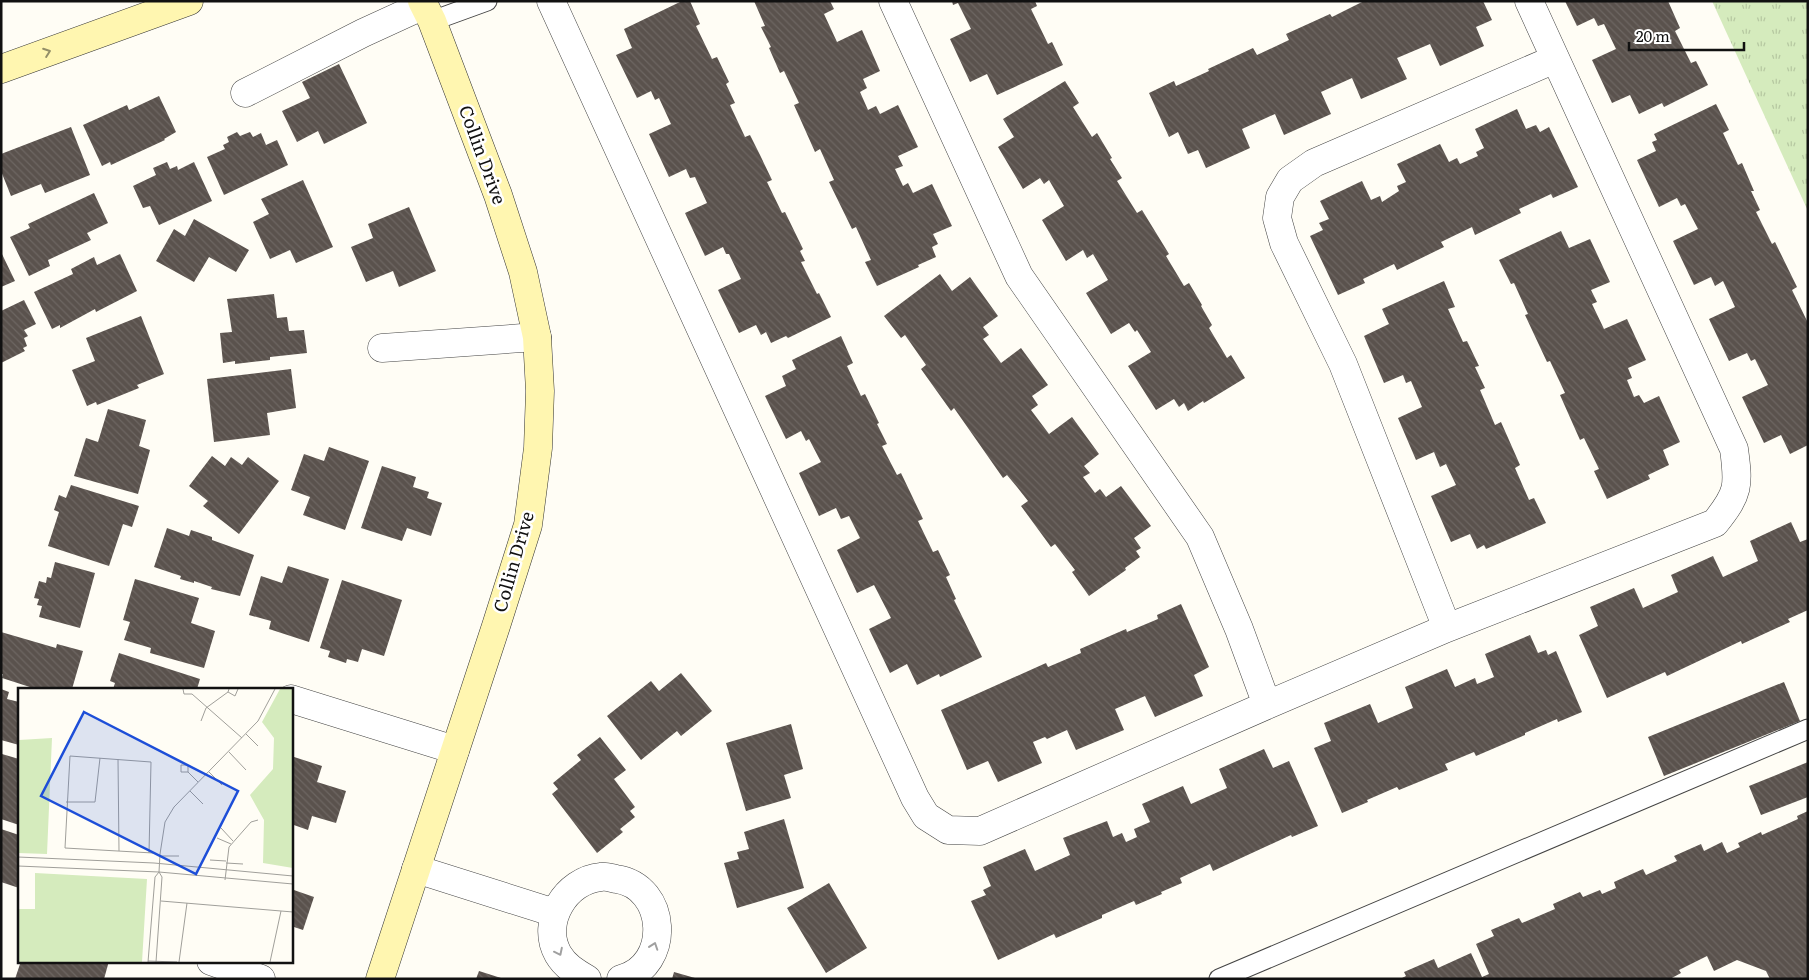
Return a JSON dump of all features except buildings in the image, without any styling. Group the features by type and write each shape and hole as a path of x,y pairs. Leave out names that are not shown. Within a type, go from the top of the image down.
{"street":[{"path":"1,69 189,1"},
{"path":"551,1 915,798 926,816 948,830 980,831 1447,628 1715,523 1730,504 1738,480 1734,449 1529,1"},
{"path":"893,1 1019,276 1200,537 1239,629 1267,705"},
{"path":"245,93 363,33 426,9"},
{"name":"Collin Drive","path":"380,979 528,526 538,448 540,390 537,337 523,272 500,204 426,9"},
{"path":"1447,628 1343,364 1284,243 1277,218 1280,197 1290,180 1314,163 1555,59"},
{"path":"382,348 537,337"},
{"path":"292,698 455,750"},
{"path":"416,869 555,913"},
{"path":"586,979 570,970 558,953 552,934 555,913 565,895 581,882 601,877 622,880 640,889 653,905 658,926 655,946 645,964 629,977 621,979"},
{"path":"213,962 261,979"}],"lane":[{"path":"426,9 487,1"},
{"path":"1219,979 1808,729"}],"green space":[{"path":"1712,1 1808,1 1808,211"}]}
